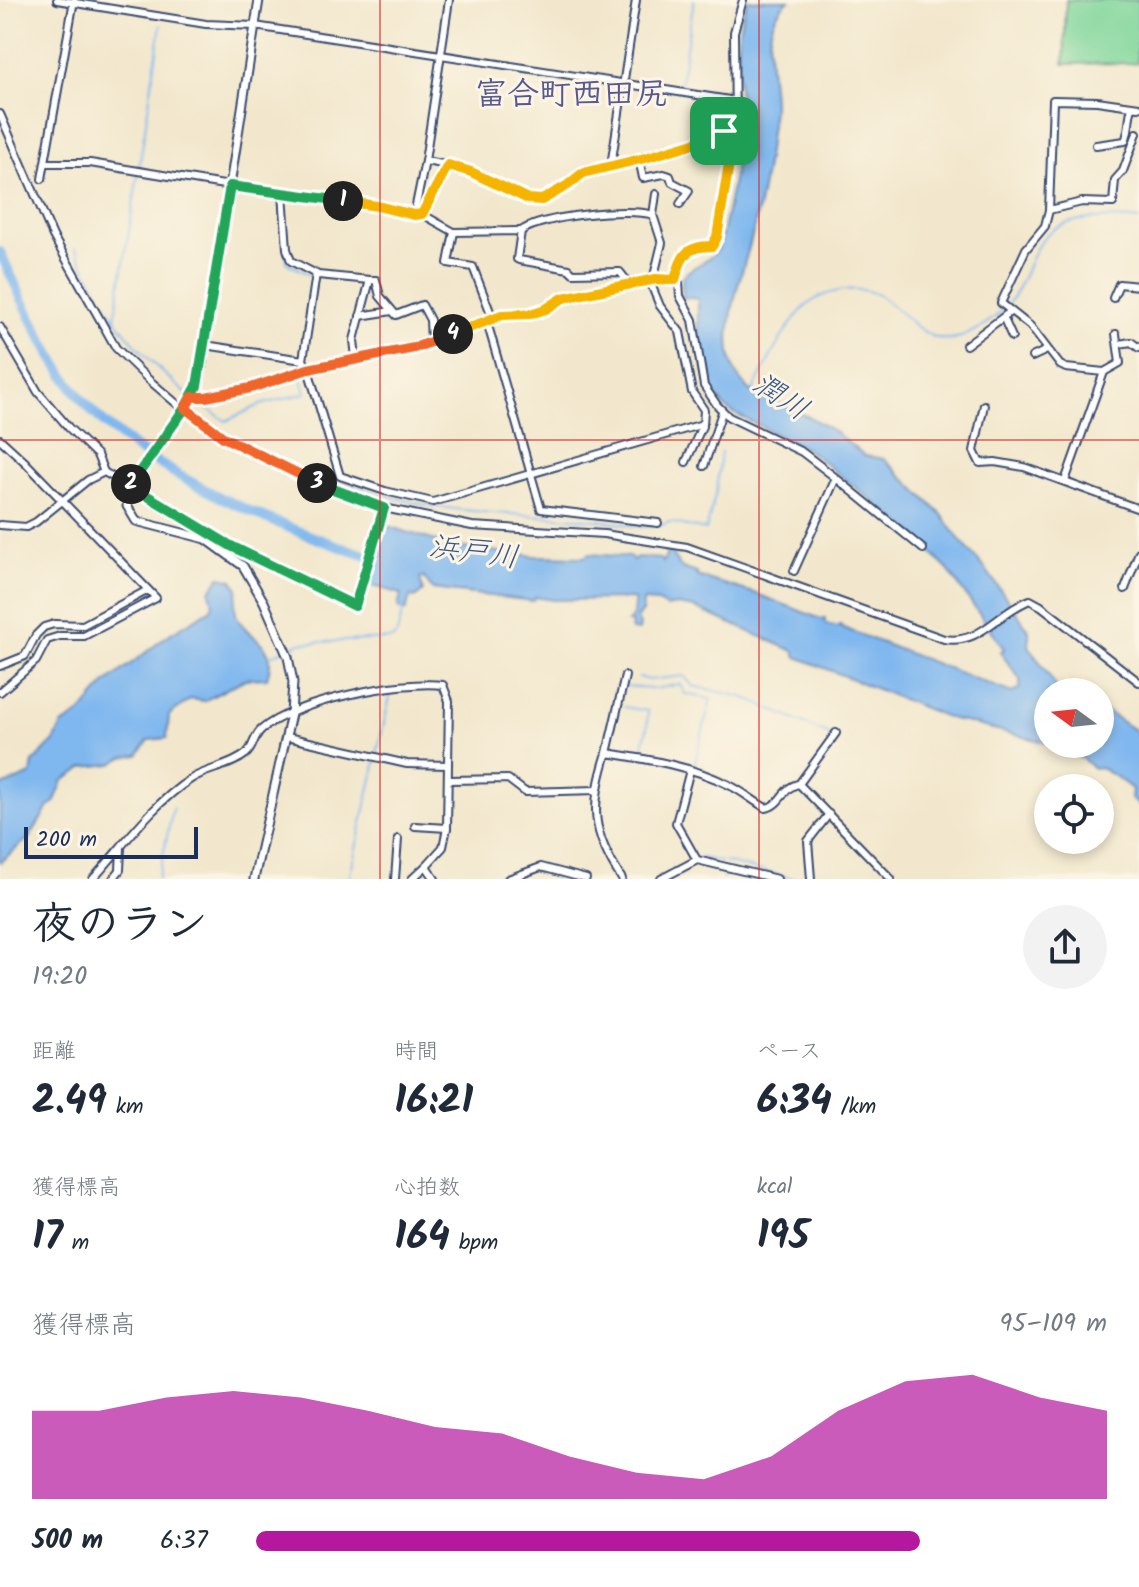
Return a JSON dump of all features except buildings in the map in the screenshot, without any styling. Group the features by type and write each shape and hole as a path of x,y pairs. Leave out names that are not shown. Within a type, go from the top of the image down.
{"street":[{"path":"57,0 206,24 255,26 736,101"},
{"path":"254,879 291,714 293,682 288,657 258,588 239,562 200,537 136,521 127,506 129,488 185,409 200,377 259,0"},
{"path":"414,215 449,0"},
{"path":"611,166 636,0"},
{"path":"673,280 680,261 693,248 712,246 717,237 735,127 734,32 743,0"},
{"path":"42,179 73,2"},
{"path":"966,345 1004,319 1026,249 1045,226 1049,210 1053,100 1097,101 1136,107 1127,119 1135,133 1123,171 1115,180 1113,203 1082,202 1049,210"},
{"path":"0,114 53,236 116,348 149,380 223,437 336,492 384,508 459,524 604,534 687,547 899,624 957,641 968,640 1015,606 1030,600 1139,682"},
{"path":"425,161 471,172 528,199 542,200 583,173 714,137 735,127"},
{"path":"1096,145 1123,142 1135,133"},
{"path":"639,159 643,178 664,174 689,191 680,204"},
{"path":"45,163 90,163 377,206 422,214 454,232 521,231 580,213 643,212 653,215"},
{"path":"422,214 448,165"},
{"path":"283,193 287,249 291,261 316,274 376,280 380,296 396,315 422,305 430,320 431,342"},
{"path":"656,194 653,215 662,243 653,281 660,306 680,332 692,392 704,410 703,424 686,462"},
{"path":"521,231 517,259 569,269 573,273 620,272 631,286"},
{"path":"454,232 448,263 473,267 541,509 658,523"},
{"path":"316,274 303,360 340,476 433,502 703,424"},
{"path":"356,358 354,340 370,280"},
{"path":"192,397 251,388 308,369 356,358 387,355 502,315 530,314 546,309 563,298 673,280 679,283 680,296 693,320 704,386 722,412 802,452 923,549"},
{"path":"1113,298 1119,284 1139,286"},
{"path":"1007,309 1030,326 1047,350 1066,368 1104,372 1120,363 1116,334"},
{"path":"360,316 392,311"},
{"path":"1004,319 1012,337"},
{"path":"0,327 38,392 97,455 103,470 129,488 136,489 267,565 355,606 384,508"},
{"path":"1119,344 1133,343 1139,348"},
{"path":"205,345 303,360"},
{"path":"1032,357 1047,350"},
{"path":"1065,481 1104,372"},
{"path":"984,405 974,451 980,463 1024,467 1139,509"},
{"path":"704,466 722,412"},
{"path":"0,439 156,598 84,636 60,636 47,640 36,661 1,691"},
{"path":"0,525 26,527 36,522 103,470"},
{"path":"794,571 836,478"},
{"path":"1125,589 1139,552"},
{"path":"0,666 25,656 44,627 54,624 83,625 148,590"},
{"path":"622,879 603,848 596,819 597,790 625,676"},
{"path":"93,879 179,787 249,752 256,735 263,728 291,714 339,698 385,688 443,685 449,701 447,828 443,847 412,879"},
{"path":"607,753 690,770 728,784 766,808 774,806 790,786 799,784 836,733"},
{"path":"287,737 407,764 448,765"},
{"path":"690,770 676,823 697,860"},
{"path":"449,780 508,779 525,792 597,790"},
{"path":"799,784 891,879"},
{"path":"811,879 808,841 829,814"},
{"path":"415,826 447,828"},
{"path":"395,879 398,839"},
{"path":"113,879 120,870 121,848"},
{"path":"661,879 697,860 777,879"},
{"path":"426,866 435,879"},
{"path":"508,879 541,867 586,879"}],"green space":[{"path":"1066,0 1139,0 1137,63 1064,64"}],"water":[{"path":"748,0 789,0 779,11 770,35 773,104 766,164 753,232 736,291 729,336 737,375 750,390 813,419 865,456 884,459 942,515 1029,630 1029,646 1051,678 1034,678 1034,739 949,718 797,657 794,651 695,608 666,607 658,602 643,601 642,612 636,618 640,624 639,631 631,630 632,623 628,622 633,615 635,600 632,599 553,600 535,597 533,601 432,589 423,577 420,578 423,591 415,598 410,597 406,611 398,608 401,594 363,583 381,524 455,547 535,556 584,557 589,554 630,557 633,560 637,557 660,559 663,562 668,551 674,553 673,557 682,568 697,573 697,576 825,618 826,624 840,625 1012,693 1020,688 1020,679 1000,652 1004,649 948,570 920,542 921,539 807,449 733,413 711,390 705,374 698,327 698,299 683,297 682,277 719,249 738,148 738,48 742,15"},
{"path":"220,577 233,580 238,588 236,615 267,650 270,666 267,678 245,679 204,701 191,699 169,715 167,738 149,740 138,755 124,757 112,764 85,767 63,781 54,803 30,837 0,862 0,787 31,774 33,762 54,741 62,725 81,713 106,683 171,633 211,609 210,591"},
{"path":"1114,716 1139,733 1139,805 1131,799 1132,789 1114,774 1092,767 1083,759 1114,758"}],"waterway":[{"path":"679,91 694,0"},
{"path":"139,168 161,25"},
{"path":"115,319 138,174"},
{"path":"280,199 287,263 313,276"},
{"name":"潤川","path":"753,390 790,325 812,301 830,293 851,290 871,292 928,334 950,339 963,336 1004,309 1018,289 1036,248 1054,229 1069,222 1090,219 1139,220"},
{"path":"75,248 98,292 122,328 150,360 187,394"},
{"name":"浜戸川","path":"0,252 58,366 83,401 110,428 143,453 220,497 261,516 377,559"},
{"path":"299,368 301,353"},
{"path":"206,408 226,421 260,405 306,393 301,375"},
{"path":"332,482 334,477 367,490 432,506 598,520 643,527 669,522 706,530 716,492 721,452"},
{"path":"270,656 300,643 392,639 397,634 404,608"},
{"path":"639,677 649,680 684,676 693,686 743,697 832,736"},
{"path":"627,686 655,689 680,684 685,694 711,699 693,769"},
{"path":"341,702 389,690 435,688"},
{"path":"377,753 391,693"},
{"path":"624,707 648,711 641,755 655,758"},
{"path":"349,879 376,761"},
{"path":"158,879 173,808"},
{"path":"698,857 721,862"},
{"path":"725,862 796,879"},
{"path":"723,879 725,870"}],"district":[{"name":"富合町西田尻","path":"571,93"}],"route":[{"path":"735,127 717,237 712,246 693,248 680,261 675,280 656,279 563,298 546,309 530,314 502,315 414,348 308,369 251,388 192,397 185,408 223,437 336,492 384,508 355,606 231,546 136,489 129,488 197,386 230,186 377,206 414,215 422,214 448,165 471,172 528,199 542,200 583,173 645,158 714,137 724,131 735,127"}]}
